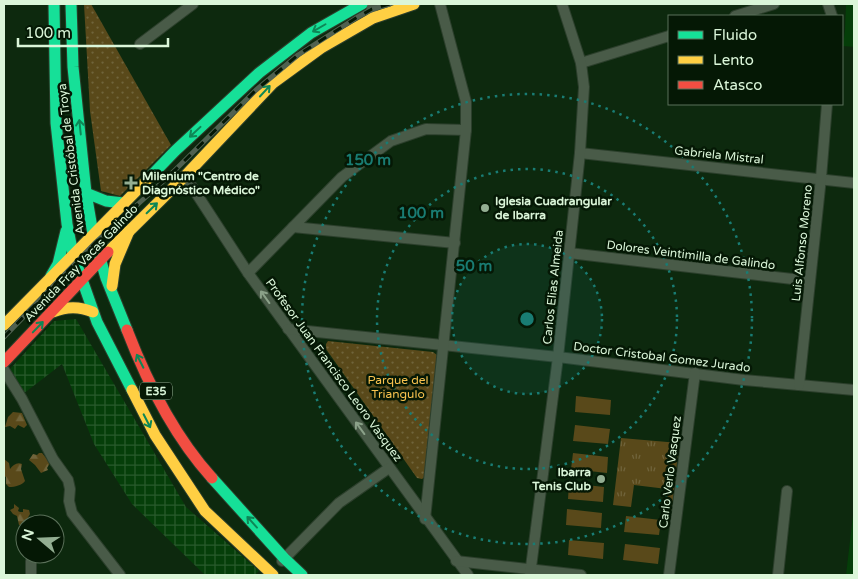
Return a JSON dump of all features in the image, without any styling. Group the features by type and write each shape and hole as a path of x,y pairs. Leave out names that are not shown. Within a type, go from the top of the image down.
{"main road":[{"name":"Avenida Cristóbal de Troya","path":"54,4 56,122 67,224 73,254 93,312 154,435 205,511 271,575"},
{"name":"Avenida Cristóbal de Troya","path":"71,4 74,66 86,193 93,234 112,292 135,351 175,429 206,471 284,558 302,575"},
{"name":"Avenida Fray Vacas Galindo","path":"4,325 175,150 259,73 311,33 362,4"},
{"name":"Avenida Fray Vacas Galindo","path":"4,362 101,259 185,176 273,83 321,48 374,18 414,4"},
{"path":"86,193 106,201 123,203"},
{"path":"51,276 59,260 67,224"},
{"path":"112,292 112,270 116,257 129,231"},
{"path":"53,312 59,309 74,307 84,308 93,312"}],"street":[{"path":"140,44 193,4"},
{"path":"371,4 374,18"},
{"path":"426,519 466,130 466,102 440,4"},
{"name":"Carlos Elias Almeida","path":"530,572 558,357 580,152 584,87 581,63 562,4"},
{"path":"738,15 774,4"},
{"path":"581,63 668,36"},
{"name":"Luis Alfonso Moreno","path":"799,385 827,105"},
{"path":"248,273 342,177 391,141 426,129 466,130"},
{"name":"Gabriela Mistral","path":"580,152 854,183"},
{"name":"Profesor Juan Francisco Leoro Vasquez","path":"185,176 248,273 468,575"},
{"path":"293,227 455,243"},
{"name":"Dolores Veintimilla de Galindo","path":"569,253 810,281"},
{"name":"Doctor Cristobal Gomez Jurado","path":"288,329 558,357 744,380 854,390"},
{"path":"4,370 22,399 54,460 68,480 70,489 69,501 72,513 120,575"},
{"name":"Carlo Verlo Vasquez","path":"669,575 695,373"},
{"path":"271,575 284,558 339,503 389,468"},
{"path":"778,575 787,491"},
{"path":"456,561 530,572 581,575"}],"shaded area":[{"path":"846,4 854,4 854,47 843,46"},
{"path":"76,319 186,507 259,571 255,575 205,575 132,504 94,444 62,364 23,394 10,369 54,321"},
{"path":"854,506 854,575 846,575"}],"green space":[{"path":"84,4 91,4 171,145 120,196 101,191 90,111"},
{"name":"Parque del Triangulo","path":"328,341 433,352 437,355 426,476 422,479 417,478 326,349"},
{"path":"576,396 611,400 610,415 575,412"},
{"path":"13,412 22,413 27,425 24,428 18,425 15,429 10,426 5,427 8,417"},
{"path":"575,425 610,429 608,444 573,441"},
{"path":"621,438 679,443 672,510 665,509 667,489 634,485 631,507 613,505"},
{"path":"42,453 50,463 47,468 48,470 41,473 29,460 33,454 37,455"},
{"path":"573,453 608,457 607,473 571,469"},
{"path":"4,459 9,463 10,469 15,464 22,464 21,469 24,482 18,486 11,487 6,484"},
{"path":"569,483 604,487 603,502 568,499"},
{"path":"14,504 19,508 18,511 23,512 23,509 29,510 30,514 15,515 10,510 14,508"},
{"path":"567,509 602,513 601,528 566,525"},
{"path":"626,516 661,520 659,535 624,532"},
{"path":"569,540 604,543 603,559 568,555"},
{"path":"625,544 660,548 658,564 623,560"}],"railway":[{"path":"4,337 96,242 168,177 256,90 298,55 372,9 390,4"}],"traffic: fast":[{"path":"54,4 56,123 67,224 73,254 97,322 132,390"},
{"path":"71,4 73,67 86,193 93,234 106,278 127,330"},
{"path":"149,178 175,151 259,73 311,33 362,4"},
{"path":"86,193 106,201 123,203"},
{"path":"51,276 58,264 66,231"},
{"path":"212,478 284,558 302,575"}],"traffic: slow":[{"path":"108,252 185,176 273,83 321,48 373,18 414,4"},
{"path":"4,325 149,178"},
{"path":"112,286 115,264 129,231"},
{"path":"53,312 73,308 93,312"},
{"path":"132,390 155,435 205,511 273,575"}],"traffic: jam":[{"path":"4,362 108,252"},
{"path":"127,330 163,408 186,445 212,478"}],"place":[{"name":"Milenium \"Centro de Diagnóstico Médico\"","path":"131,183"},
{"name":"Iglesia Cuadrangular de Ibarra","path":"485,208"},
{"name":"Ibarra Tenis Club","path":"601,479"}]}
